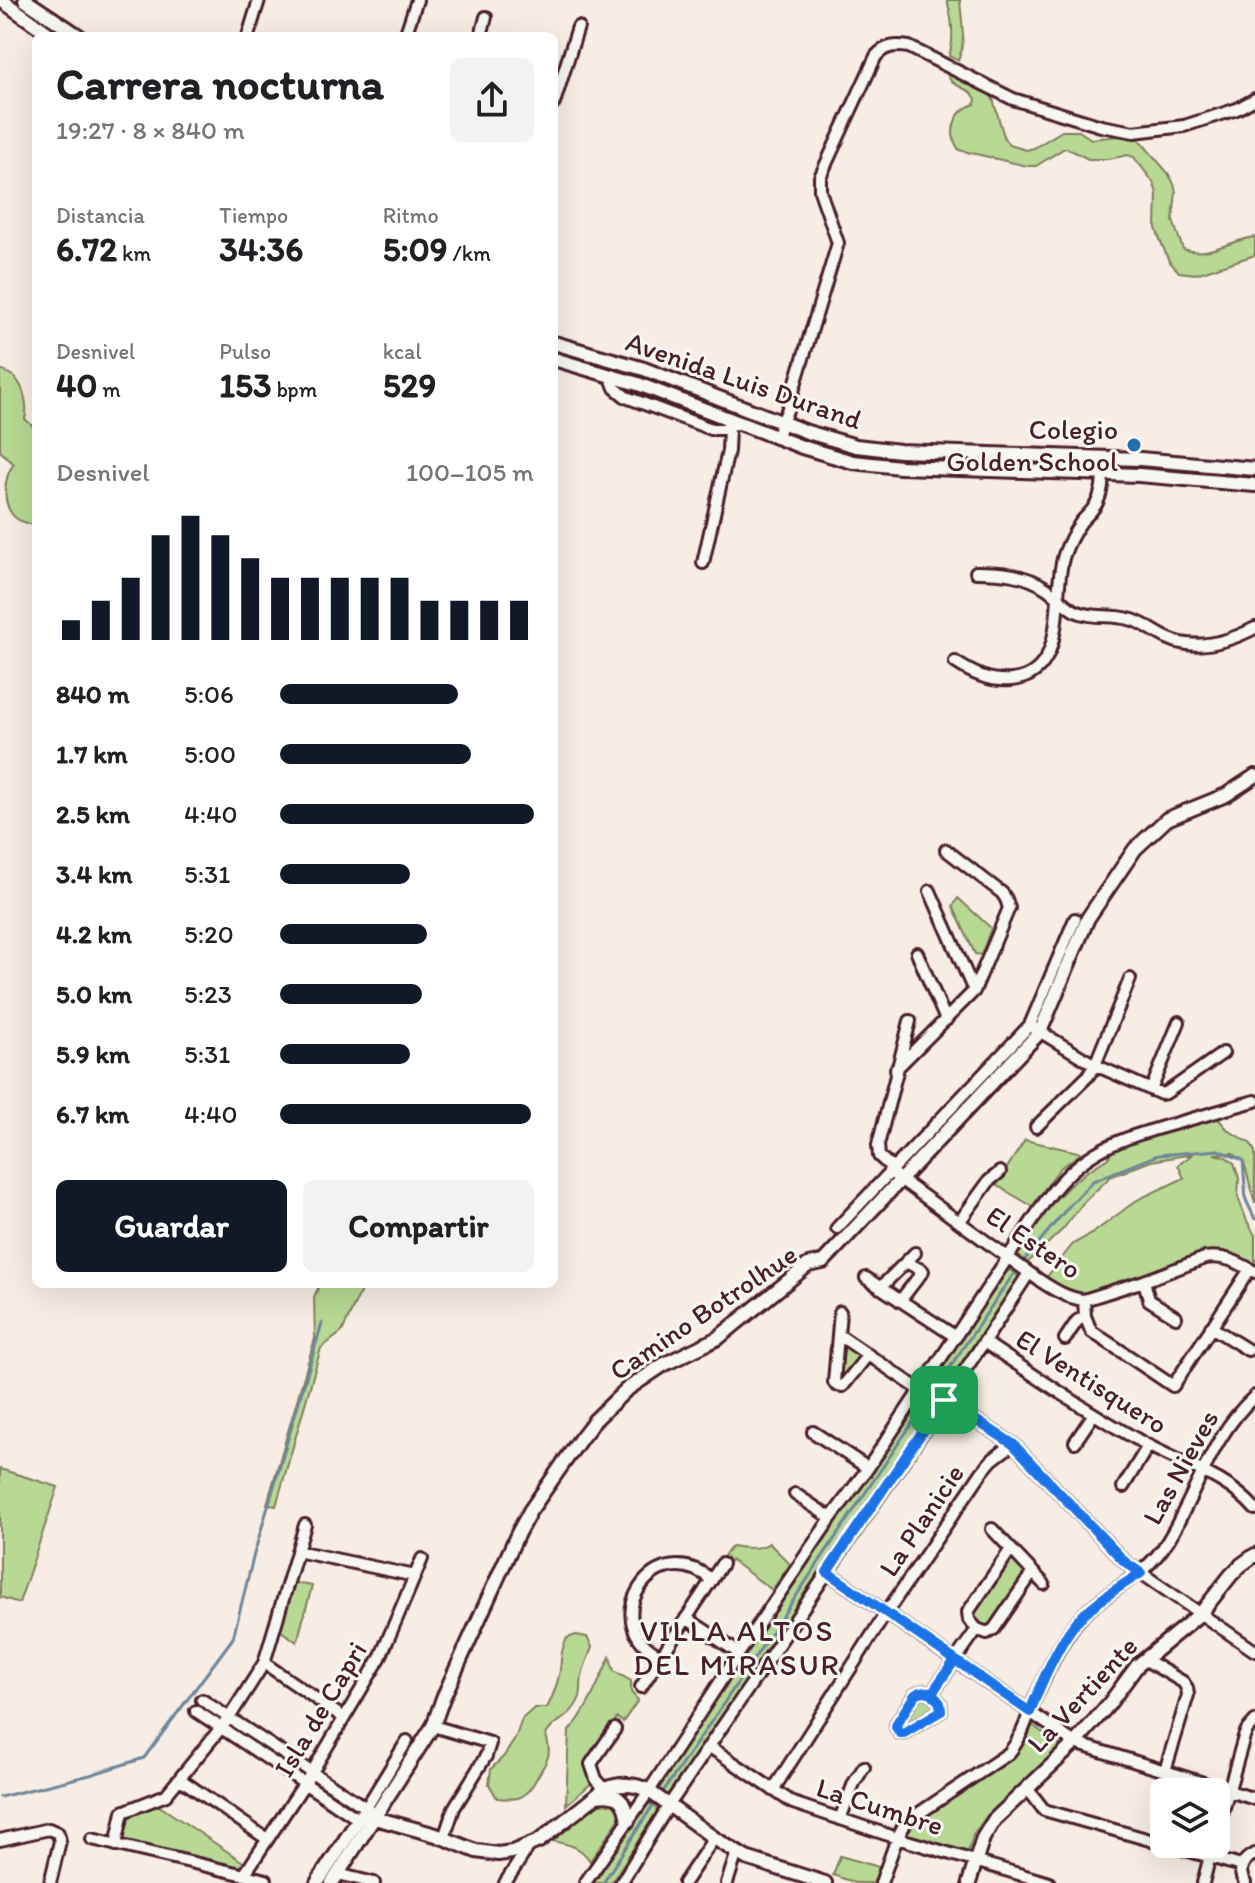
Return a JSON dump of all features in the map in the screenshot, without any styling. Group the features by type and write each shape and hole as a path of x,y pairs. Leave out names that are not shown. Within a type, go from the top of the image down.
{"street":[{"path":"1,0 46,32"},
{"path":"25,0 73,32"},
{"path":"249,32 259,0"},
{"path":"406,32 417,0"},
{"path":"482,32 486,17"},
{"path":"558,90 578,27"},
{"path":"776,438 838,243 820,191 820,177 881,50 899,45 909,47 1013,99 1101,126 1134,132 1184,126 1237,109 1255,99"},
{"name":"Avenida Luis Durand","path":"558,344 631,365 842,443 885,450 1140,459 1255,469"},
{"name":"Avenida Luis Durand","path":"558,360 610,375 734,425 839,458 884,466 1103,473 1255,485"},
{"path":"610,375 617,368 631,365"},
{"path":"703,563 734,425 741,417 741,411 733,403"},
{"path":"955,662 970,672 1008,681 1022,679 1042,666 1055,633 1059,576 1066,549 1098,501 1103,473"},
{"path":"976,572 1022,577 1043,586 1080,612 1130,619 1167,639 1184,643 1223,642 1255,628"},
{"name":"Camino Botrolhue","path":"317,1883 433,1726 518,1533 530,1511 595,1420 626,1390 663,1365 718,1338 808,1265 823,1262 901,1180 1035,1028 1088,918 1135,849 1167,819 1226,795 1255,776"},
{"path":"896,1069 974,991 1009,908 1002,893 946,850"},
{"path":"930,891 974,991"},
{"name":"Camino Botrolhue","path":"837,1228 893,1167 1035,1028 1075,919"},
{"path":"917,953 946,1020"},
{"path":"1036,1127 1088,1076 1095,1065 1130,979"},
{"path":"896,1069 910,1021"},
{"path":"1151,1090 1179,1022"},
{"path":"1035,1028 1095,1065 1161,1094 1223,1053"},
{"name":"El Estero","path":"896,1069 878,1151 901,1180 1061,1294 1084,1300 1216,1256 1226,1257 1252,1270"},
{"path":"585,1883 651,1792 739,1653 1011,1258 1053,1190 1070,1171 1091,1155 1128,1137 1255,1101"},
{"path":"960,1221 989,1181 1000,1172"},
{"path":"880,1288 911,1258 935,1279"},
{"path":"1084,1300 1085,1316 1091,1331 1173,1386 1252,1270"},
{"path":"900,1301 923,1271"},
{"path":"621,1883 667,1804 710,1747 984,1342 1027,1271"},
{"path":"866,1278 956,1337"},
{"path":"1144,1281 1149,1300 1176,1317"},
{"path":"840,1312 836,1385 843,1386 867,1356"},
{"path":"1065,1339 1077,1321 1085,1316"},
{"path":"1211,1327 1248,1350"},
{"path":"839,1335 920,1390"},
{"name":"El Ventisquero","path":"984,1342 1093,1415 1235,1489 1255,1509"},
{"name":"Las Nieves","path":"881,1883 906,1822 1009,1753 1021,1736 1038,1692 1067,1636 1079,1620 1106,1596 1152,1563 1167,1542 1217,1443 1242,1408 1255,1396"},
{"path":"944,1400 1013,1444 1125,1562 1255,1651"},
{"path":"1075,1442 1093,1415"},
{"path":"813,1432 868,1468"},
{"name":"La Planicie","path":"773,1790 886,1613 982,1472 1013,1444"},
{"path":"1123,1487 1148,1446"},
{"path":"795,1494 831,1518"},
{"path":"116,1845 123,1812 166,1795 222,1729 264,1663 305,1525"},
{"path":"992,1529 1044,1584"},
{"path":"1011,1549 968,1612 969,1620 977,1629 987,1633 994,1629 1033,1572"},
{"path":"297,1551 415,1576"},
{"name":"La Vertiente","path":"969,1883 983,1838 994,1820 1075,1743 1109,1704 1130,1673 1201,1613 1231,1575 1255,1555"},
{"name":"Isla de Capri","path":"244,1875 312,1772 380,1658 422,1559"},
{"path":"641,1687 722,1564"},
{"path":"661,1656 648,1649 635,1631 631,1609 638,1588 648,1577 669,1567 692,1568 712,1580"},
{"path":"827,1572 1075,1743 1187,1778"},
{"path":"686,1618 739,1653"},
{"path":"932,1693 977,1629"},
{"path":"1144,1659 1183,1682 1187,1688 1188,1695 1165,1771"},
{"path":"264,1663 344,1718"},
{"path":"919,1691 932,1693 940,1703 941,1711 900,1733 897,1723 915,1695 919,1691"},
{"path":"202,1700 312,1772 366,1815"},
{"path":"196,1711 304,1784 366,1815 464,1847 486,1853 512,1852 529,1846 600,1793 616,1785 627,1784 651,1792 746,1858 825,1883"},
{"path":"1230,1784 1244,1737 1255,1721"},
{"path":"433,1726 490,1743 486,1756 454,1808 444,1838"},
{"path":"600,1793 591,1764 615,1729"},
{"name":"Camino Botrolhue","path":"335,1878 407,1741"},
{"name":"La Cumbre","path":"710,1747 793,1803 1049,1883"},
{"path":"840,1819 864,1767"},
{"path":"180,1779 267,1839"},
{"path":"1027,1788 1044,1810 1150,1840"},
{"path":"1230,1792 1255,1799"},
{"path":"600,1793 620,1799 628,1821"},
{"path":"0,1840 49,1829 58,1833 60,1841 50,1883"},
{"path":"684,1883 714,1838"},
{"path":"92,1839 266,1880"},
{"path":"505,1883 529,1846"},
{"path":"727,1883 737,1852"},
{"path":"1245,1883 1241,1866 1255,1854"},
{"path":"1203,1883 1210,1858"},
{"path":"1213,1858 1241,1866"},
{"path":"335,1878 374,1883"}],"green space":[{"path":"947,0 960,0 963,38 958,60 949,56 952,28"},
{"path":"945,70 989,94 1005,140 1010,145 1026,150 1034,148 1062,131 1079,131 1091,139 1137,137 1174,184 1173,221 1183,249 1210,250 1255,237 1255,255 1196,274 1179,272 1169,261 1156,228 1157,193 1153,182 1134,157 1088,159 1067,148 1036,166 1027,166 959,150 953,136 955,122 962,111 975,104 976,99 969,91 952,82"},
{"path":"0,369 20,384 25,399 25,419 32,425 32,525 17,519 8,507 6,484 14,464 0,451"},
{"path":"958,898 991,928 981,955 975,954 953,906"},
{"path":"1215,1115 1228,1130 1251,1144 1255,1152 1255,1204 1244,1162 1233,1153 1214,1154 1234,1163 1239,1178 1238,1197 1255,1235 1255,1267 1228,1252 1204,1253 1084,1296 1071,1294 1046,1278 1073,1244 1137,1200 1184,1178 1178,1165 1193,1154 1151,1161 1110,1177 1025,1265 1015,1260 1052,1203 1086,1172 1108,1158 1111,1152"},
{"path":"1025,1140 1082,1153 1060,1168 1032,1206 996,1185"},
{"path":"1010,1270 1019,1277 1018,1283 832,1553 709,1740 667,1799 655,1792 656,1786 1004,1273"},
{"path":"318,1288 362,1288 342,1332 321,1348 276,1506 267,1504 315,1338 314,1297"},
{"path":"844,1347 859,1356 838,1385 839,1348"},
{"path":"0,1469 58,1487 19,1603 0,1597"},
{"path":"769,1543 790,1564 772,1590 731,1560 725,1567 719,1562 732,1546 756,1548"},
{"path":"1013,1559 1028,1571 991,1625 983,1628 975,1621 974,1615"},
{"path":"290,1582 312,1586 297,1642 277,1628"},
{"path":"576,1635 587,1637 592,1647 577,1703 546,1735 548,1757 530,1789 517,1798 497,1798 489,1784 491,1769 515,1739 522,1719 534,1708 547,1708 558,1680 565,1643 567,1638"},
{"path":"610,1657 614,1671 631,1681 631,1692 638,1700 623,1722 617,1718 587,1761 593,1782 566,1805 569,1731 587,1705"},
{"path":"926,1695 936,1703 936,1710 904,1728 901,1726 918,1697"},
{"path":"1032,1725 1061,1746 987,1816 974,1833 968,1852 904,1833 918,1818 1011,1758 1024,1743"},
{"path":"603,1799 618,1800 622,1815 590,1861 578,1849 553,1841"},
{"path":"152,1801 249,1866 244,1874 117,1845 124,1813"},
{"path":"651,1804 657,1812 611,1883 594,1883 646,1805"},
{"path":"840,1856 879,1867 874,1883 855,1883 833,1875"}],"waterway":[{"path":"1022,1263 1093,1181 1158,1155 1218,1150 1243,1160 1246,1200 1255,1219"},
{"path":"660,1796 1017,1269"},
{"path":"0,1797 144,1758 233,1638 254,1554 322,1323"},
{"path":"603,1883 655,1802"}],"place":[{"name":"Colegio Golden School","path":"1134,445"}],"district":[{"name":"VILLA ALTOS DEL MIRASUR","path":"737,1648"}],"route":[{"path":"944,1400 827,1572 955,1660 932,1693 940,1703 941,1711 900,1733 897,1723 915,1695 919,1691 932,1693 955,1660 1030,1712 1067,1636 1079,1620 1106,1596 1141,1573 1125,1562 1013,1444 944,1400"}]}
